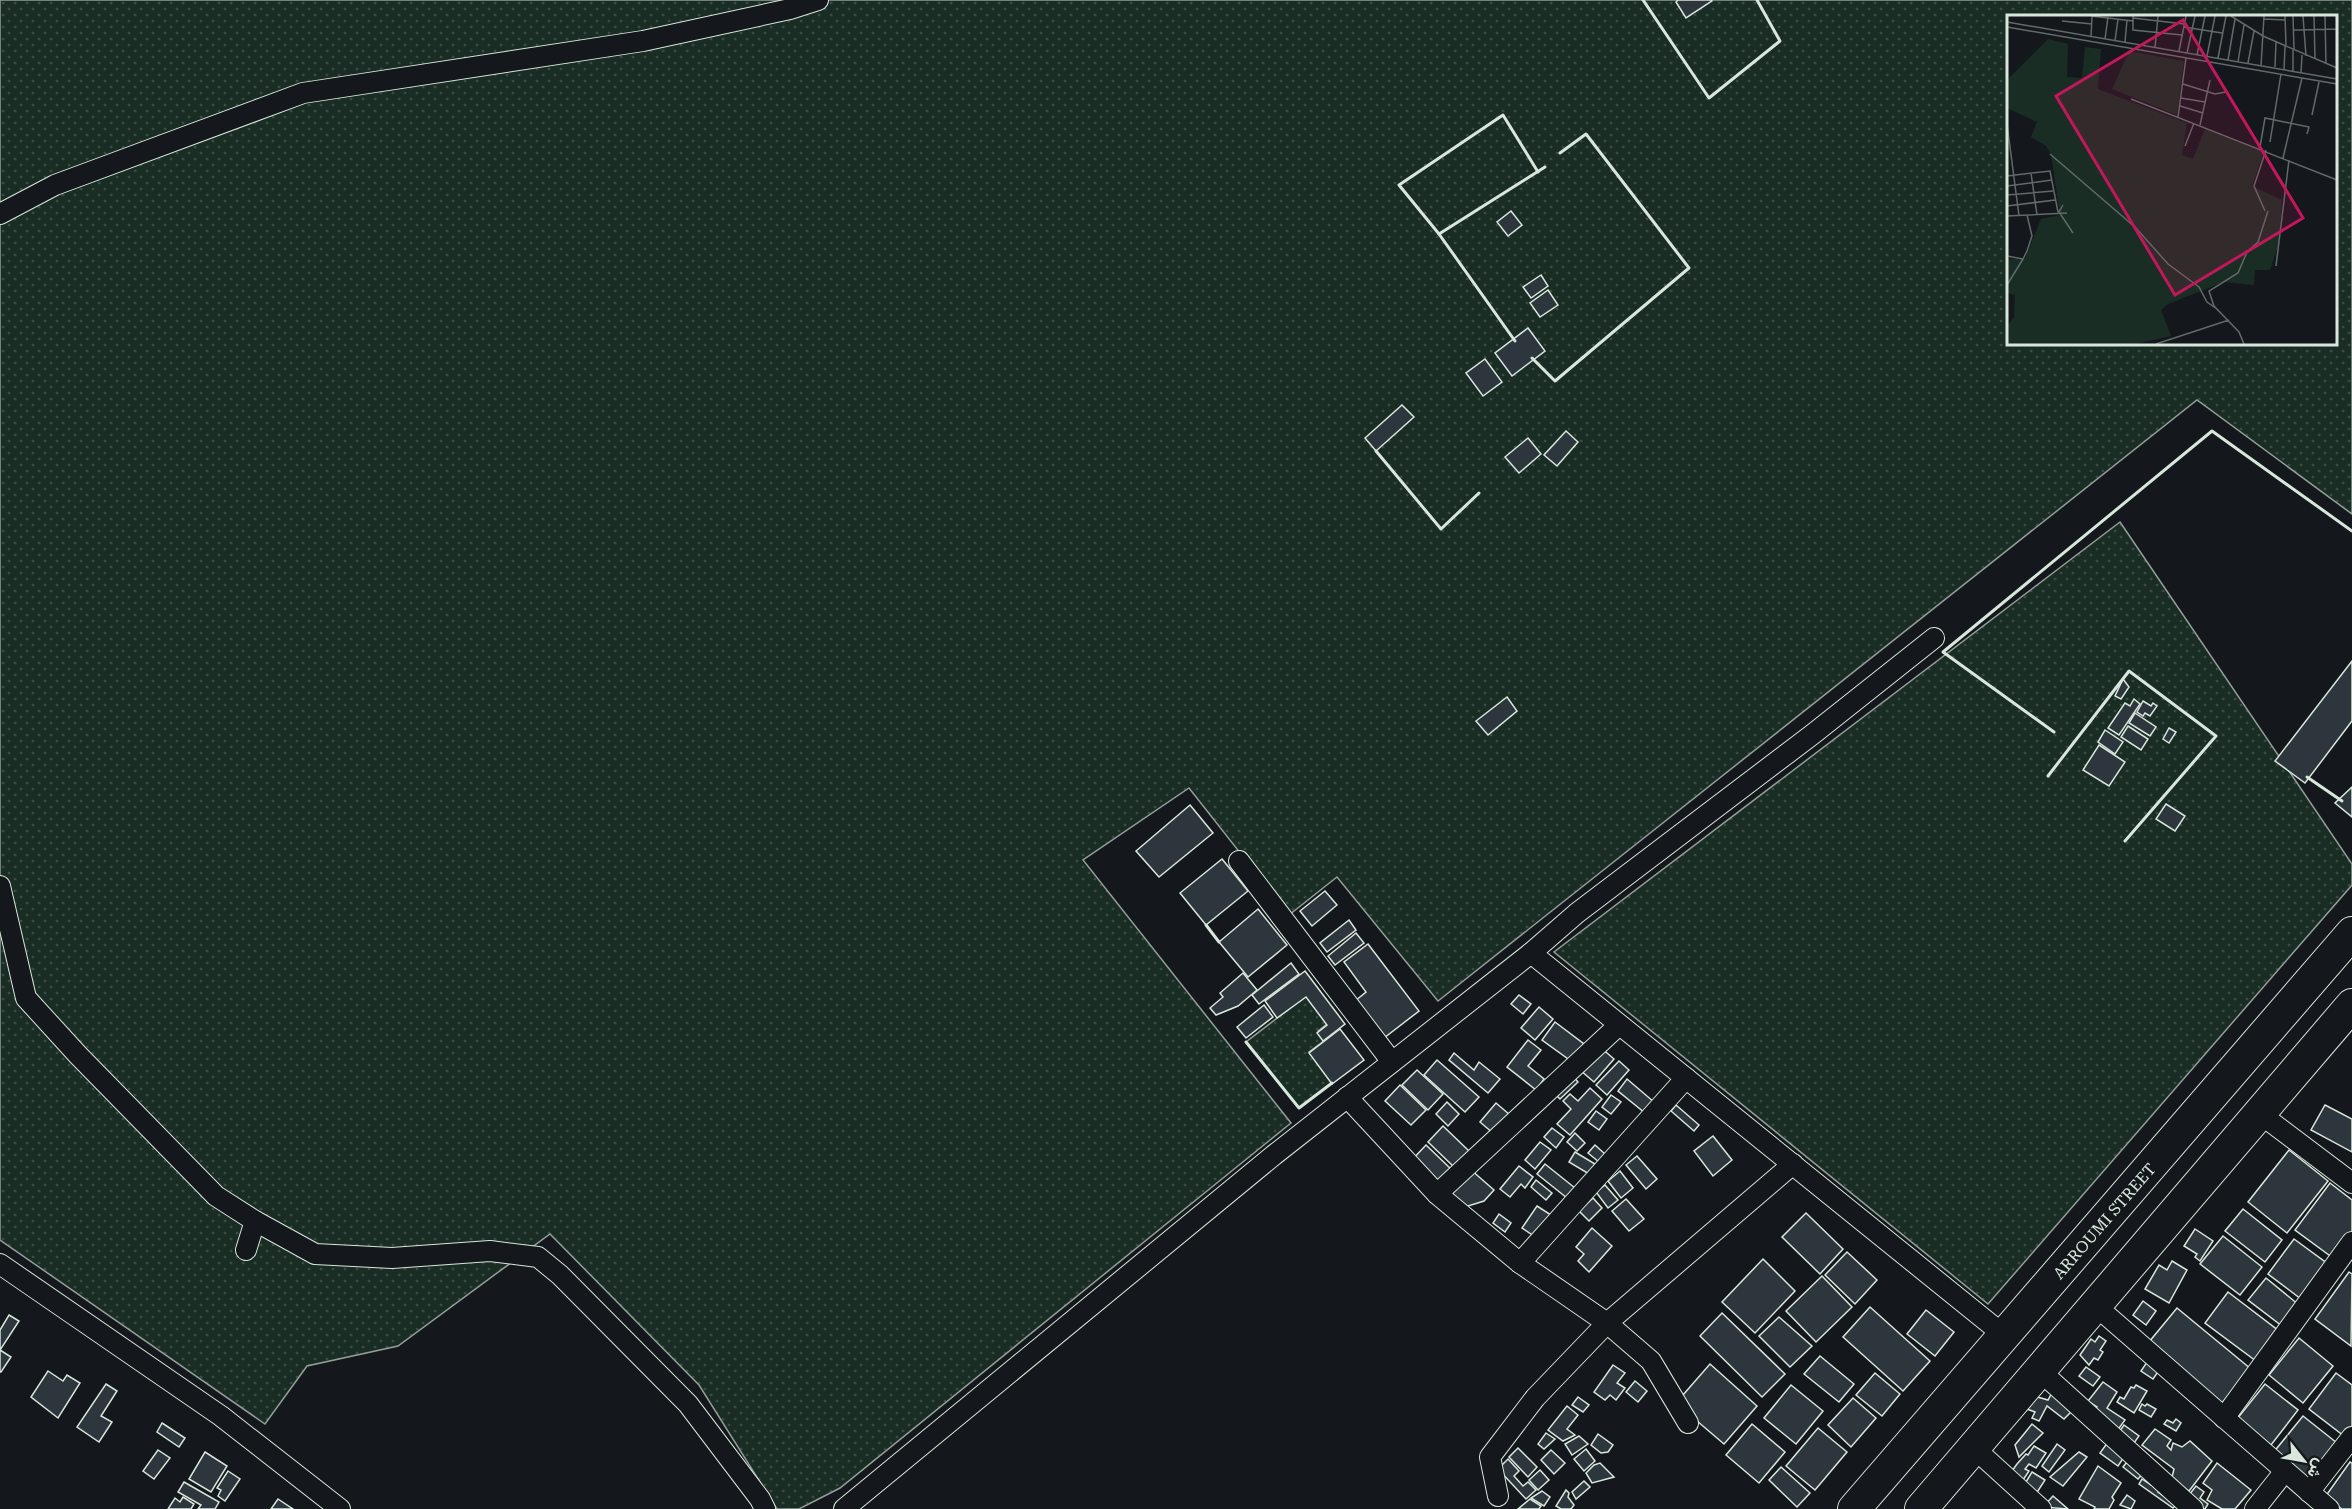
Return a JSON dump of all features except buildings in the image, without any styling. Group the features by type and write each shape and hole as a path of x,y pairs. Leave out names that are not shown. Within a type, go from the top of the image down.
{"main road":[{"name":"ARROUMI STREET","path":"1854,1509 2006,1336 2352,933"},
{"path":"1921,1509 2352,1005"}],"street":[{"path":"0,214 55,185 303,93 643,41 790,9 818,0"},
{"path":"845,1509 1274,1155 1530,953 1577,913 1813,734 1934,638"},
{"path":"1239,861 1392,1062"},
{"path":"0,886 26,998 78,1055 216,1196 255,1221 315,1254 392,1258 490,1251 538,1257 560,1275 688,1404 760,1499 765,1509"},
{"path":"1530,953 2006,1336"},
{"path":"1437,1194 1619,1025"},
{"path":"1520,1263 1686,1078"},
{"path":"1347,1097 1437,1194 1520,1263 1607,1323 1651,1361 1688,1423"},
{"path":"2259,1113 2352,1183"},
{"path":"1498,1496 1490,1457 1535,1398 1607,1323 1793,1164"},
{"path":"246,1250 255,1221"},
{"path":"2224,1418 2352,1242"},
{"path":"0,1264 221,1416 340,1509"},
{"path":"2096,1306 2329,1509"},
{"path":"2040,1371 2193,1509"},
{"path":"2309,1492 2352,1437"},
{"path":"1974,1448 2041,1509"},
{"path":"2255,1509 2285,1471"}],"green space":[{"path":"0,0 2352,0 2352,514 2197,400 1438,1001 1337,877 1289,915 1189,788 1083,860 1291,1123 840,1488 799,1509 777,1509 699,1385 550,1234 398,1346 307,1366 265,1424 0,1240"},
{"path":"2120,522 2352,864 2352,885 1988,1304 1554,952"},
{"path":"1307,995 1328,1023 1318,1031 1325,1040 1309,1052 1332,1083 1299,1108 1246,1042"}],"wall":[{"path":"1643,0 1709,98 1780,41 1757,0"},
{"path":"1439,234 1399,185 1503,115 1538,172"},
{"path":"1532,358 1555,381 1689,268 1586,134 1560,153"},
{"path":"1515,341 1439,234 1545,167"},
{"path":"2054,732 1943,652 2212,431 2352,531"},
{"path":"1376,451 1441,529 1479,493"},
{"path":"2048,776 2129,671 2216,736 2125,841"},
{"path":"2307,777 2342,801"},
{"path":"1206,925 1219,942"},
{"path":"1246,1042 1299,1108 1332,1083"}]}
